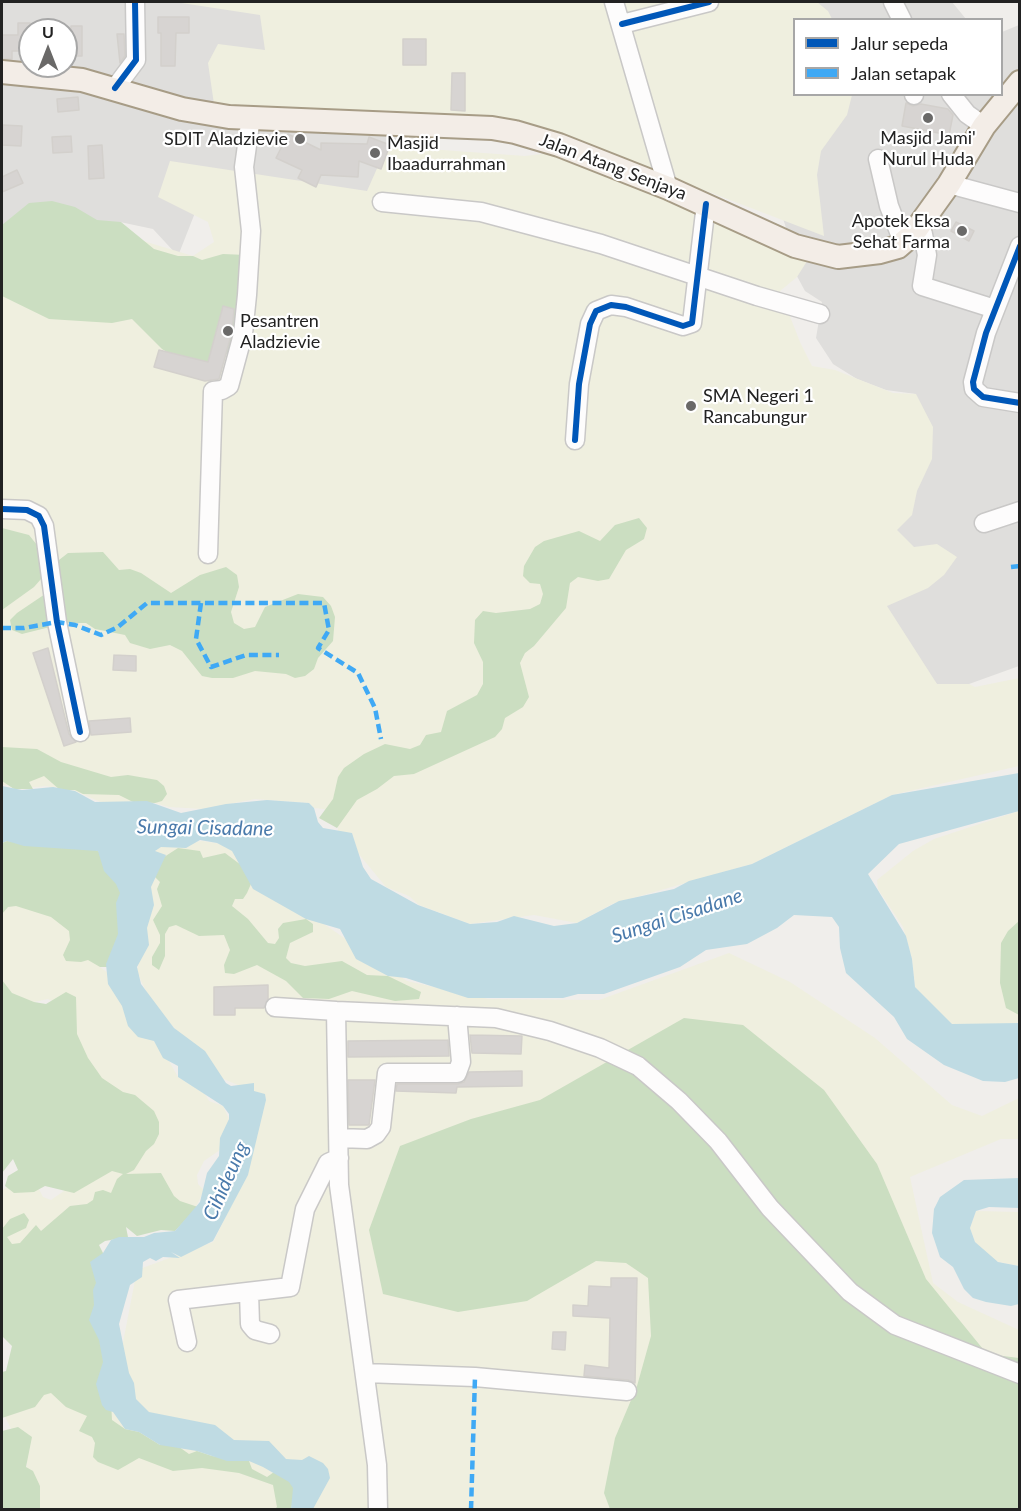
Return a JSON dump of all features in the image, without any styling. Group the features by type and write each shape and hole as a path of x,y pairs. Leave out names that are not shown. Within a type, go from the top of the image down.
{"main road":[{"name":"Jalan Atang Senjaya","path":"2,72 82,80 204,114 515,132 559,145 668,188 795,246 821,254 856,256 880,252 903,242 921,224 949,184 984,126 1020,82"}],"street":[{"path":"115,88 136,60 135,2"},
{"path":"614,2 668,188"},
{"path":"622,24 709,2"},
{"path":"893,2 901,18"},
{"path":"953,96 967,114 984,126"},
{"path":"208,554 213,391 229,386 243,334 247,295 251,231 244,167 251,117"},
{"path":"878,159 889,206 903,242"},
{"path":"949,184 1020,202"},
{"path":"382,202 481,212 602,244 820,314"},
{"path":"575,440 579,384 590,324 596,311 611,305 626,307 688,326 692,323 706,204"},
{"path":"921,224 927,255 922,286 995,309"},
{"path":"1020,246 995,309 973,382 974,389 983,397 1020,403"},
{"path":"2,509 27,510 39,516 44,526 57,622 80,732"},
{"path":"984,523 1020,511"},
{"path":"275,1007 496,1018 550,1031 600,1048 638,1066 679,1101 718,1141 784,1224 850,1292 895,1325 1020,1374"},
{"path":"336,1011 341,1197 377,1465 378,1509"},
{"path":"339,1138 367,1139 376,1134 381,1126 387,1073 457,1073 460,1062 457,1016"},
{"path":"187,1342 178,1300 290,1287 305,1209 328,1163 339,1158"},
{"path":"249,1292 250,1324 255,1330 270,1334"},
{"path":"365,1374 475,1377 627,1391"}],"shaded area":[{"path":"2,2 247,2 398,128 395,194 202,195 178,256 153,229 120,222 2,262"},
{"path":"816,2 952,2 965,18 822,18"},
{"path":"1019,25 1019,666 969,684 937,684 863,624 916,394 886,390 857,379 833,364 816,338 822,302 805,291 791,265 788,234 778,203 834,96 1003,96 1003,32"}],"green space":[{"path":"175,2 817,2 828,11 832,18 793,18 793,96 852,96 847,115 821,151 817,175 824,236 618,157 513,126 214,104 208,63 218,44 265,50 260,15"},
{"path":"387,146 525,156 549,153 809,258 797,277 780,291 812,366 835,370 893,393 916,394 933,427 932,459 917,491 912,515 897,530 914,547 937,544 957,557 944,575 928,588 887,606 937,684 969,684 975,687 1019,678 1019,766 892,795 752,864 612,904 577,923 534,915 470,924 419,905 409,896 386,887 358,853 352,833 338,832 338,823 324,809 314,808 309,803 255,799 204,809 169,807 155,803 103,803 75,791 46,786 14,789 8,785 2,785 2,275 140,240 193,256 214,242 208,222 158,197 170,161 367,191"},
{"path":"52,201 75,207 97,220 121,222 154,249 178,256 193,256 202,260 223,254 246,255 237,346 221,358 202,367 181,361 162,349 132,319 112,323 49,319 2,296 2,225 29,203"},
{"path":"639,518 647,528 644,539 626,550 609,579 598,581 578,577 570,583 566,608 534,646 525,653 520,663 529,697 523,707 505,718 502,729 495,737 414,774 394,776 357,800 337,828 319,818 333,799 338,777 344,768 364,754 385,744 410,749 420,745 426,735 441,732 447,711 477,695 483,684 483,662 474,643 475,620 483,611 496,613 530,609 540,604 543,594 540,584 530,583 523,576 524,566 535,547 544,541 579,531 600,541 615,525"},
{"path":"2,528 29,535 37,545 45,568 41,579 34,587 2,610"},
{"path":"103,552 119,570 130,569 141,573 171,593 200,575 226,567 237,575 239,587 231,612 234,623 244,629 255,627 265,607 298,594 323,597 331,606 335,617 333,641 318,658 314,669 305,676 295,678 286,674 255,671 233,678 212,678 202,676 182,651 170,645 150,649 130,643 125,635 95,629 86,623 66,623 22,634 12,630 10,620 54,588 61,578 55,570 59,560 68,553"},
{"path":"2,747 37,749 61,762 111,777 128,775 157,780 164,786 167,794 162,801 155,803 133,802 119,795 83,794 75,790 60,790 44,776 29,782 33,789 14,789 2,781"},
{"path":"1019,811 1020,1015 1017,1024 957,1035 915,987 912,959 903,927 878,889 877,880 913,851 934,839"},
{"path":"7,841 87,845 103,854 122,881 121,929 108,967 100,967 88,960 66,961 63,955 70,940 69,931 51,917 16,906 8,907 2,914 2,843"},
{"path":"202,841 222,844 242,852 321,922 407,981 488,999 599,1000 729,953 790,982 875,1038 952,1105 982,1116 1019,1098 1019,1139 1001,1139 910,1177 933,1283 958,1302 1019,1330 1019,1509 24,1509 27,1460 2,1411 50,1380 108,1420 137,1270 213,1242 248,1172 264,1096 219,1077 152,1004 137,972 156,847"},
{"path":"178,848 200,851 203,858 225,853 241,865 249,866 254,877 243,899 235,899 232,906 248,919 268,943 275,944 279,938 278,929 283,923 306,919 313,924 313,932 290,943 286,958 291,963 305,966 342,961 367,975 388,976 421,992 419,999 395,1001 352,991 329,999 303,998 286,981 257,965 234,974 225,973 224,965 230,950 224,935 199,936 176,925 169,927 165,934 165,956 159,970 152,965 152,957 160,943 160,935 153,920 162,906 157,889 160,882 154,876 158,861"},
{"path":"54,900 100,967 108,973 148,1034 157,1045 171,1053 169,1061 178,1077 205,1094 209,1101 223,1106 229,1119 220,1150 204,1161 197,1175 198,1184 204,1190 194,1211 117,1193 2,1253 2,1190 31,1174 43,1197 51,1200 64,1191 79,1090 67,1008 48,999 34,1002 2,1001 2,907"},
{"path":"1019,921 1019,1015 1006,1008 1000,983 1001,943 1008,931"},
{"path":"2,980 12,993 34,1002 46,1004 66,992 76,997 77,1034 88,1058 102,1078 123,1092 135,1095 154,1111 159,1122 159,1134 154,1144 146,1151 134,1170 126,1174 161,1173 174,1196 180,1201 198,1207 175,1231 161,1230 137,1236 126,1227 128,1237 105,1241 99,1245 103,1253 112,1420 125,1429 139,1432 160,1445 175,1444 189,1454 197,1451 212,1456 249,1461 252,1469 267,1477 274,1472 293,1473 294,1496 291,1509 275,1509 277,1507 273,1485 239,1473 202,1468 173,1471 139,1458 118,1470 98,1462 93,1457 95,1443 92,1437 79,1431 87,1416 66,1407 51,1393 44,1395 35,1407 2,1418 2,1372 6,1371 12,1346 2,1336 2,1229 10,1219 24,1213 29,1220 26,1228 7,1237 12,1244 20,1243 36,1225 41,1231 70,1206 87,1204 93,1200 95,1192 103,1190 111,1193 117,1179 123,1174 112,1171 74,1193 45,1186 34,1192 14,1193 5,1186 8,1176 18,1170 13,1159 2,1173"},
{"path":"684,1018 743,1025 824,1090 877,1164 926,1279 987,1354 1019,1358 1019,1509 610,1509 604,1493 615,1438 637,1386 651,1336 648,1278 626,1263 596,1261 527,1301 458,1312 383,1294 369,1230 400,1146 471,1119 540,1100"},
{"path":"976,1211 1019,1212 1019,1266 989,1260 975,1242 970,1228"},
{"path":"18,1427 32,1437 26,1467 33,1471 40,1486 40,1509 2,1509 2,1431"}],"water":[{"path":"1019,773 1019,811 899,844 868,874 906,936 912,959 915,987 952,1024 1019,1023 1019,1078 1005,1082 983,1081 944,1065 907,1039 894,1017 846,973 840,948 839,927 832,917 794,915 777,928 747,944 706,950 680,967 604,994 578,994 563,998 468,998 406,978 388,976 356,959 340,929 306,919 253,889 232,851 217,843 200,840 186,848 161,847 155,851 166,855 151,887 154,905 147,928 149,945 137,967 141,984 174,1028 205,1051 226,1083 231,1086 254,1083 254,1091 265,1094 266,1100 248,1175 213,1241 181,1257 171,1252 180,1258 163,1257 156,1261 150,1258 143,1262 142,1277 130,1285 119,1324 136,1399 149,1412 215,1425 234,1440 269,1441 286,1459 302,1460 309,1456 323,1463 328,1469 330,1478 313,1509 291,1509 293,1488 289,1482 263,1467 249,1461 227,1461 197,1451 160,1445 139,1432 125,1429 113,1412 106,1410 102,1405 96,1384 103,1362 99,1340 89,1320 94,1305 93,1290 96,1283 90,1262 103,1253 111,1240 119,1237 144,1237 154,1233 175,1231 200,1202 207,1173 219,1156 220,1138 229,1114 223,1106 178,1077 178,1066 163,1058 154,1041 138,1037 128,1026 122,1006 108,984 106,964 118,934 116,903 120,893 116,884 104,871 98,851 24,846 7,841 2,843 2,786 22,790 53,787 75,791 95,802 147,801 181,813 226,804 267,800 309,803 314,808 318,822 323,828 352,833 363,867 371,879 418,905 470,924 497,922 514,916 554,926 577,923 619,901 674,889 689,881 752,864 892,795"},
{"path":"1019,1178 1019,1208 989,1207 976,1211 970,1228 975,1242 998,1262 1019,1266 1019,1304 1011,1306 973,1298 964,1289 953,1267 940,1257 932,1233 934,1209 940,1197 964,1180"}],"building":[{"path":"158,17 189,17 189,33 176,33 175,66 161,66 161,33 158,33"},
{"path":"78,26 82,26 82,56 78,56"},
{"path":"117,34 124,34 125,56 120,63"},
{"path":"2,35 18,35 18,51 12,51 12,59 2,59"},
{"path":"403,39 426,39 426,65 403,65"},
{"path":"452,73 465,73 465,111 451,110"},
{"path":"78,97 79,110 58,112 57,99"},
{"name":"Masjid Jami' Nurul Huda","path":"906,103 913,106 921,104 948,109 953,115 949,135 902,126"},
{"path":"3,125 22,126 21,146 2,145"},
{"path":"288,134 321,150 321,143 367,144 369,137 390,145 381,169 359,161 358,177 321,175 316,187 298,178 302,170 276,158"},
{"path":"71,136 72,152 53,153 52,137"},
{"path":"102,145 104,178 89,179 88,146"},
{"path":"17,170 23,183 2,192 2,177"},
{"name":"Apotek Eksa Sehat Farma","path":"956,222 974,231 969,241 951,231"},
{"name":"Pesantren Aladzievie","path":"223,306 234,309 232,332 219,379 205,381 154,367 159,350 208,362"},
{"path":"48,648 69,734 76,742 64,746 33,653"},
{"path":"114,655 136,656 136,671 113,670"},
{"path":"130,718 131,732 91,735 89,721"},
{"path":"268,985 268,999 264,1008 235,1008 235,1015 214,1015 214,987"},
{"path":"470,1035 522,1036 521,1054 472,1053"},
{"path":"448,1040 449,1056 348,1057 348,1041"},
{"path":"522,1071 522,1086 457,1087 456,1093 396,1091 397,1084 458,1084 464,1082 469,1072"},
{"path":"348,1080 375,1080 369,1125 349,1125"},
{"path":"611,1278 637,1278 635,1383 628,1380 584,1376 585,1365 609,1368 610,1318 573,1316 573,1305 588,1306 589,1286 611,1287"},
{"path":"553,1332 566,1332 565,1350 552,1349"}],"marked path":[{"path":"1011,567 1020,566"},
{"path":"2,628 24,628 57,622 75,625 101,635 118,627 147,603 324,603 329,630 318,648 358,673 375,708 381,739"},
{"path":"201,603 196,639 211,667 246,655 279,655"},
{"path":"471,1510 475,1377"}],"cycle path":[{"path":"115,88 136,60 135,2"},
{"path":"622,24 709,2"},
{"path":"575,440 579,384 590,324 596,311 611,305 626,307 683,326 692,323 706,204"},
{"path":"1020,246 986,333 973,382 974,389 983,397 1020,403"},
{"path":"2,509 27,510 39,516 44,526 57,622 80,732"}],"place":[{"name":"Masjid Jami' Nurul Huda","path":"928,118"},
{"name":"SDIT Aladzievie","path":"300,139"},
{"name":"Masjid Ibaadurrahman","path":"375,153"},
{"name":"Apotek Eksa Sehat Farma","path":"962,231"},
{"name":"Pesantren Aladzievie","path":"228,331"},
{"name":"SMA Negeri 1 Rancabungur","path":"691,406"}],"water label":[{"name":"Sungai Cisadane","path":"205,828"},
{"name":"Sungai Cisadane","path":"677,916"},
{"name":"Cihideung","path":"226,1181"}]}
